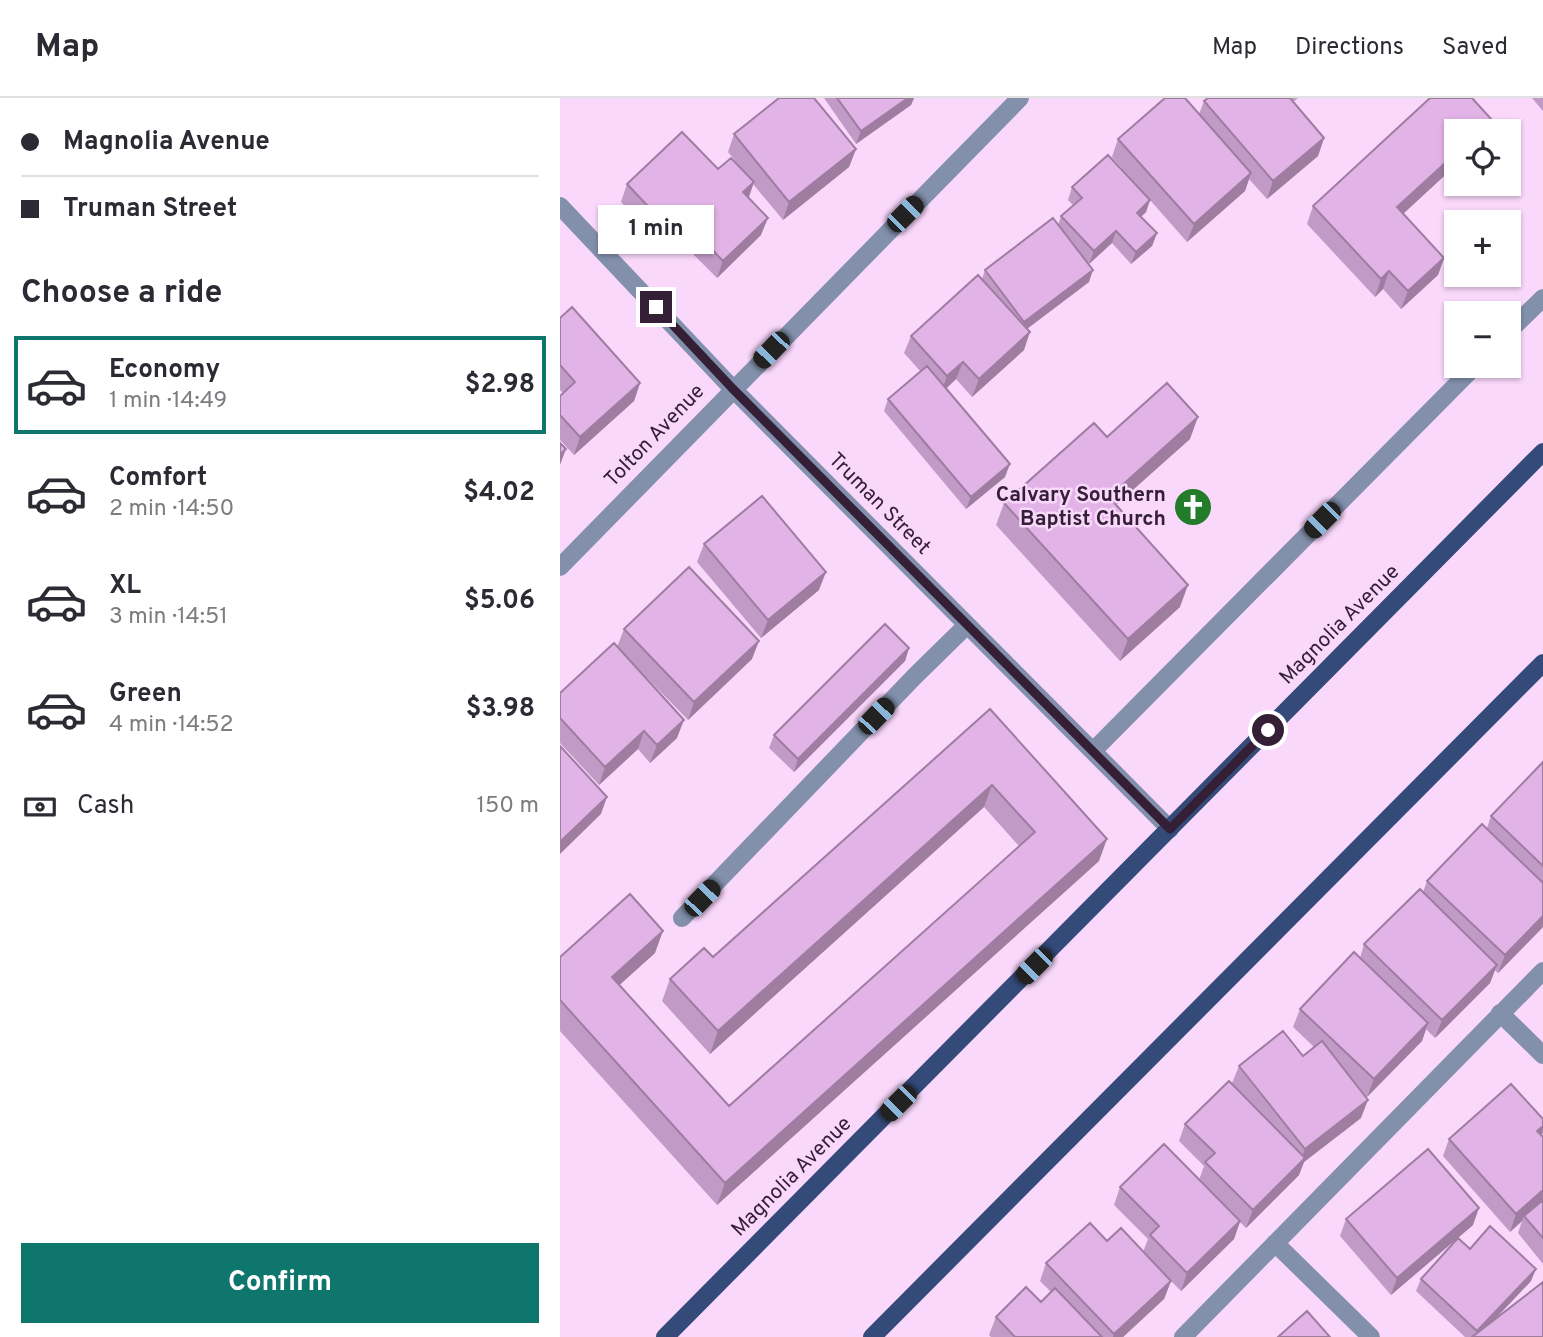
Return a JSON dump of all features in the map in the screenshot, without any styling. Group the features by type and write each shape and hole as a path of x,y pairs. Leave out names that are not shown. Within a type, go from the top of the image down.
{"main road":[{"name":"Magnolia Avenue","path":"665,1337 1543,452"},
{"path":"872,1337 1543,663"}],"street":[{"name":"Tolton Avenue","path":"560,567 1020,98"},
{"name":"Truman Street","path":"560,206 733,389 1170,829"},
{"path":"1521,319 1543,298"},
{"path":"1093,751 1463,378"},
{"path":"682,918 967,625"},
{"path":"1183,1337 1543,971"},
{"path":"1500,1013 1543,1055"},
{"path":"1275,1242 1371,1337"}],"building":[{"path":"779,98 814,98 856,149 789,202 734,134"},
{"path":"837,98 908,98 861,131"},
{"path":"1165,98 1185,98 1251,173 1194,224 1118,139"},
{"path":"1208,98 1290,98 1324,138 1273,181 1204,101"},
{"path":"1430,98 1472,98 1491,119 1444,119 1444,164 1397,207 1444,258 1408,291 1389,271 1381,279 1313,206"},
{"path":"682,132 718,169 731,158 754,182 743,192 768,218 723,261 673,209 661,220 627,184"},
{"path":"1108,155 1150,200 1137,213 1157,233 1136,252 1116,231 1094,251 1061,216 1082,198 1072,187"},
{"path":"1053,218 1093,270 1024,322 985,270"},
{"path":"978,275 1030,332 979,379 963,362 947,376 911,336"},
{"path":"572,307 640,383 580,437 560,415 560,396 575,382 560,365 560,318"},
{"path":"927,366 1010,464 971,497 888,399"},
{"path":"1167,383 1198,417 1109,497 1188,585 1128,639 1004,503 1094,423 1107,437"},
{"path":"560,443 566,449 560,454"},
{"path":"762,496 826,572 768,620 704,544"},
{"path":"689,567 759,641 694,702 624,629"},
{"path":"885,624 909,648 798,759 774,735"},
{"path":"614,643 684,720 657,745 644,731 605,767 560,718 560,693"},
{"path":"990,709 1107,839 725,1183 560,1000 560,957 630,894 663,931 612,977 729,1106 1035,832 992,785 718,1031 670,979 704,948 713,957"},
{"path":"560,746 607,797 560,842"},
{"path":"1543,762 1543,866 1491,816"},
{"path":"1482,824 1543,883 1543,916 1505,955 1427,881"},
{"path":"1420,889 1497,965 1442,1020 1364,944"},
{"path":"1354,952 1428,1023 1374,1079 1300,1009"},
{"path":"1283,1031 1303,1056 1322,1041 1368,1100 1305,1149 1239,1066"},
{"path":"1229,1081 1305,1158 1253,1210 1205,1162 1215,1153 1185,1124"},
{"path":"1511,1084 1543,1119 1543,1126 1537,1131 1543,1137 1543,1190 1516,1214 1449,1139"},
{"path":"1164,1144 1240,1221 1187,1273 1150,1235 1159,1226 1120,1187"},
{"path":"1428,1149 1479,1208 1397,1278 1346,1219"},
{"path":"1543,1200 1543,1238 1524,1216"},
{"path":"1090,1223 1107,1241 1121,1228 1171,1281 1114,1334 1046,1263"},
{"path":"1490,1226 1536,1269 1477,1331 1421,1279 1458,1238 1470,1249"},
{"path":"1543,1282 1543,1337 1472,1337"},
{"path":"1026,1287 1041,1302 1055,1288 1102,1337 1015,1337 996,1317"},
{"path":"1307,1311 1330,1337 1278,1337"}],"place":[{"name":"Calvary Southern Baptist Church","path":"1193,507"}],"route":[{"path":"656,307 733,389 1170,829 1268,730"}]}
